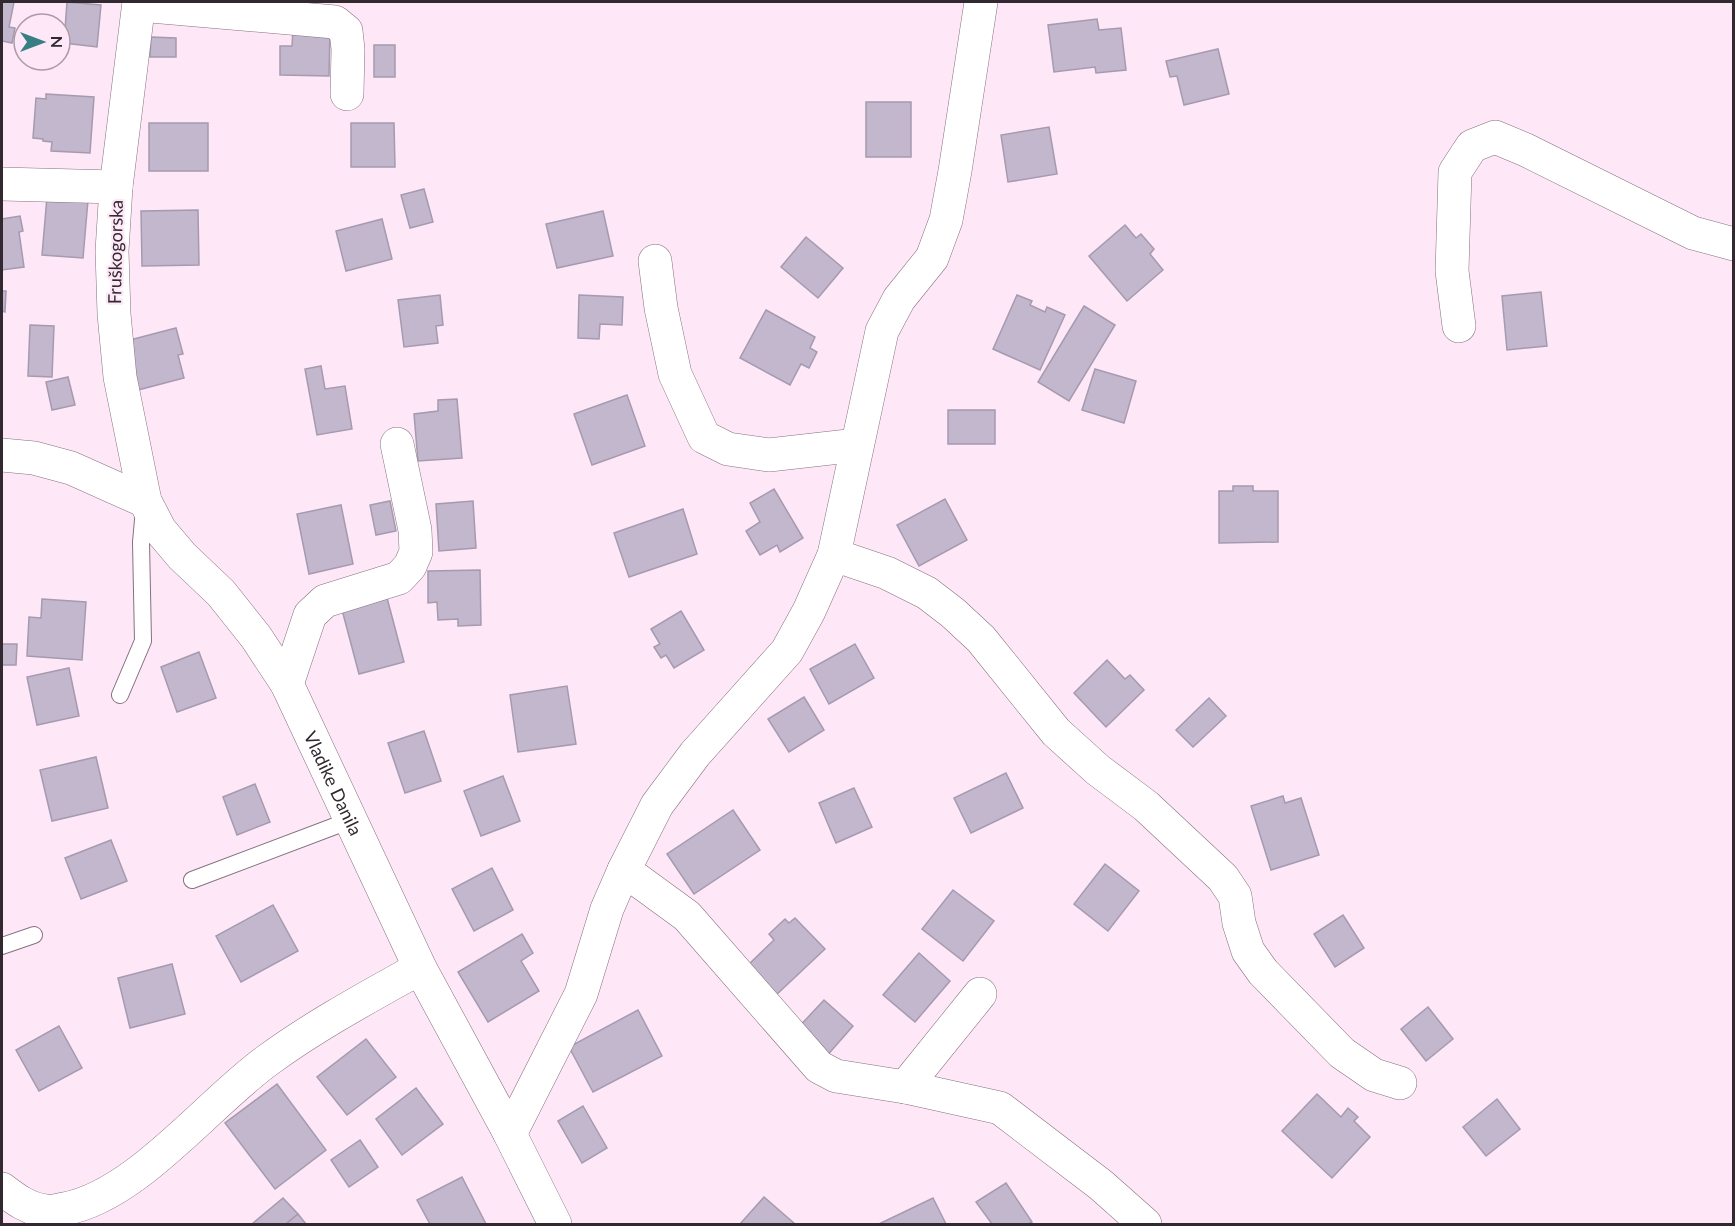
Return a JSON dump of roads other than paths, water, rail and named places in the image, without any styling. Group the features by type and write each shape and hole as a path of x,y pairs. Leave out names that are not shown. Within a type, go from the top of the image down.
{"street":[{"path":"510,1134 581,994 607,909 657,805 695,754 787,651 809,611 834,555 882,331 899,299 932,258 946,220 956,171 981,2"},
{"path":"139,3 335,22 346,31 347,94"},
{"name":"Fruškogorska","path":"139,3 116,187 112,250 114,314 120,377 145,501"},
{"path":"1459,326 1452,271 1455,172 1472,146 1495,137 1526,150 1693,233 1734,244"},
{"path":"2,184 116,187"},
{"path":"655,261 661,308 675,374 704,437 728,449 769,455 857,445"},
{"path":"287,684 310,615 325,601 399,578 410,566 416,552 415,530 397,444"},
{"path":"2,455 34,458 72,468 145,501"},
{"name":"Vladike Danila","path":"145,501 160,530 182,556 221,593 256,637 287,684 420,968 510,1134 555,1224"},
{"path":"834,555 887,573 927,593 960,619 981,639 1056,732 1098,770 1146,807 1223,878 1235,896 1239,923 1248,951 1271,980 1342,1053 1374,1075 1400,1083"},
{"path":"624,870 687,916 819,1067 836,1076 905,1087 1000,1108 1101,1185 1145,1224"},
{"path":"2,1189 23,1204 47,1212 72,1207 99,1197 148,1166 210,1108 266,1061 331,1017 420,968"},
{"path":"905,1087 980,994"}],"lane":[{"path":"120,695 143,641 141,542 145,501"},
{"path":"192,880 351,820"},
{"path":"2,946 34,935"}]}
